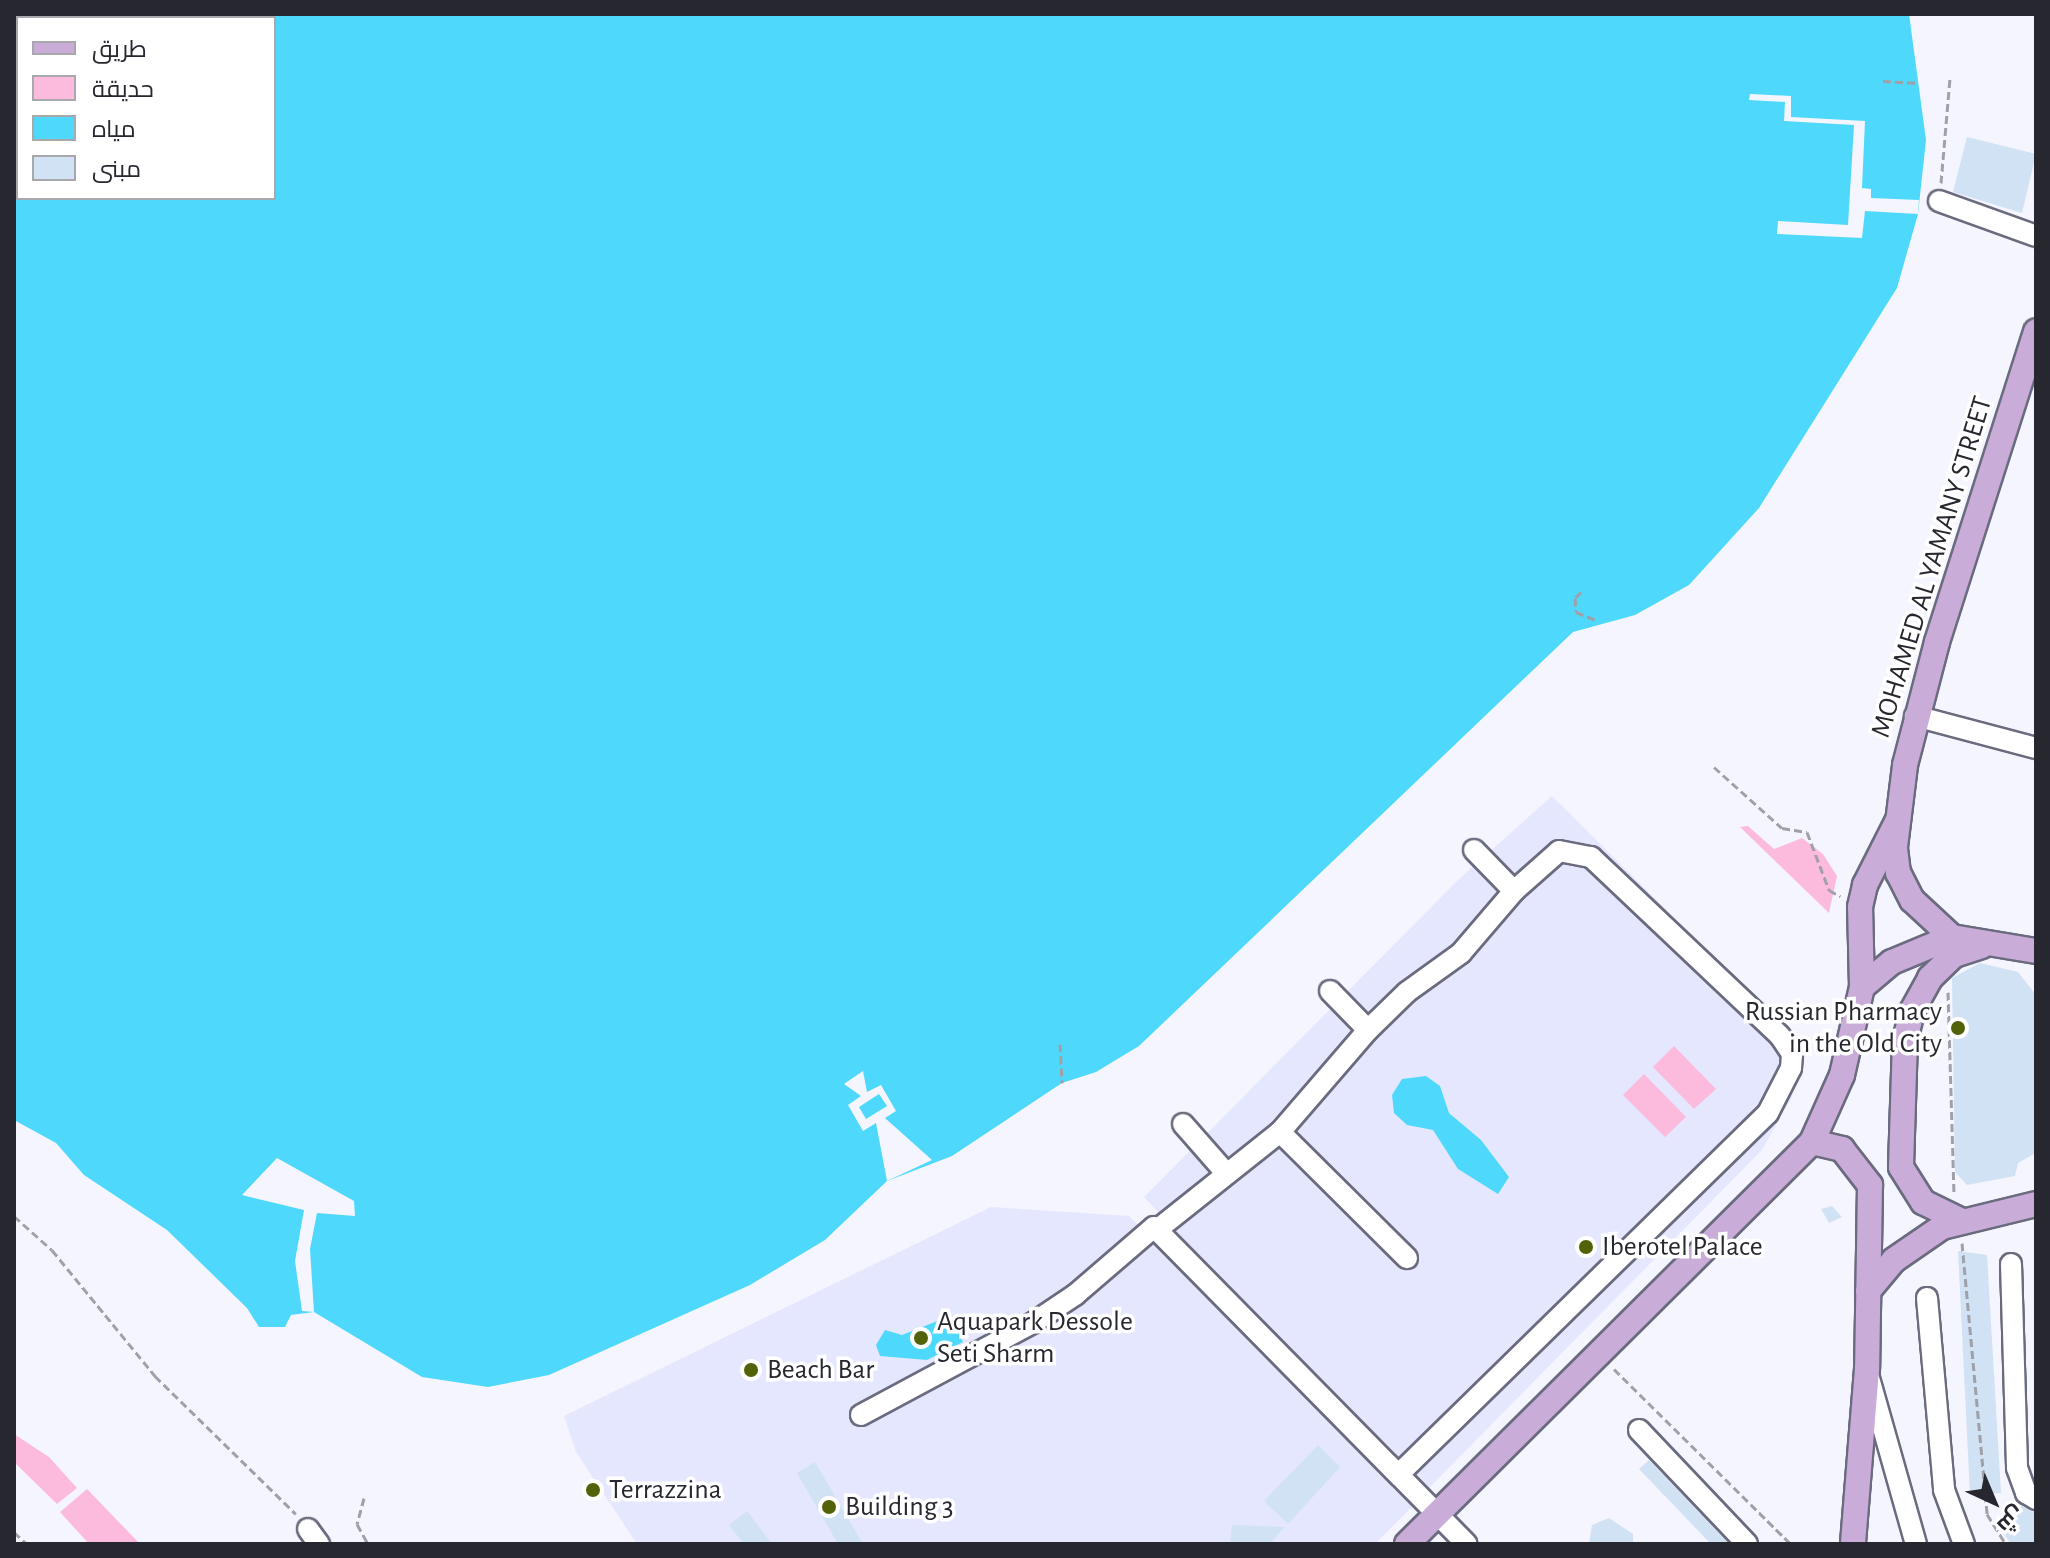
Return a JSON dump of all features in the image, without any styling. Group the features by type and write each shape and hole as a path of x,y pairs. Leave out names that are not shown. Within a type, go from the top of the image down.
{"main road":[{"name":"MOHAMED AL YAMANY STREET","path":"1952,937 1923,912 1903,885 1896,860 1897,822 1915,716 2036,331"},
{"name":"MOHAMED AL YAMANY STREET","path":"1812,1142 1842,1075 1862,987 1860,907 1873,864 1897,822"},
{"path":"1862,987 1903,956 1952,937 1982,946 2036,951"},
{"path":"1960,1220 1923,1202 1901,1167 1905,1040 1912,1011 1930,978 1954,955 1982,946"},
{"path":"1407,1544 1812,1142 1842,1149 1870,1185 1867,1369 1853,1544"},
{"path":"1868,1291 1909,1247 1960,1220 2036,1204"}],"street":[{"path":"1939,201 2036,236"},
{"path":"1915,716 2036,748"},
{"path":"1474,850 1514,891"},
{"path":"1158,1229 1280,1132 1368,1030 1407,992 1461,953 1514,891 1559,851 1591,857 1780,1036 1792,1054 1791,1068 1768,1113 1745,1139 1400,1473"},
{"path":"1330,991 1368,1030"},
{"path":"1183,1124 1226,1173"},
{"path":"1280,1132 1407,1258"},
{"path":"861,1415 1036,1321 1075,1295 1147,1228 1158,1229 1467,1544"},
{"path":"2011,1264 2017,1468 2026,1493 2036,1499"},
{"path":"1927,1298 1944,1490 1964,1544"},
{"path":"1867,1369 1916,1544"},
{"path":"1639,1430 1747,1544"}],"path":[{"path":"1939,201 1950,79"},
{"path":"1883,81 1919,83"},
{"path":"1581,592 1575,598 1576,612 1598,621"},
{"path":"1714,767 1782,828 1807,832 1829,890 1860,907"},
{"path":"1060,1044 1062,1083"},
{"path":"14,1216 52,1250 155,1376 314,1536"},
{"path":"1597,1353 1791,1544"},
{"path":"364,1498 357,1524 368,1544"},
{"path":"14,1532 27,1544"}],"shaded area":[{"path":"1552,796 1805,1048 1791,1099 1762,1150 1424,1493 1144,1197 1458,880"},
{"path":"991,1207 1129,1216 1415,1504 1375,1544 637,1544 576,1452 564,1416"}],"green space":[{"path":"1748,826 1774,849 1802,838 1823,854 1837,876 1829,913 1740,827"},
{"path":"1674,1046 1716,1089 1694,1109 1653,1067"},
{"path":"1644,1074 1686,1117 1665,1137 1623,1095"},
{"path":"14,1434 49,1457 77,1488 57,1504 14,1462"},
{"path":"87,1489 140,1544 89,1544 60,1512"}],"water":[{"path":"14,14 1909,14 1926,140 1918,214 1897,288 1759,508 1689,585 1635,615 1573,632 1139,1046 1096,1072 1062,1083 952,1156 887,1181 825,1240 750,1285 549,1375 488,1387 422,1377 314,1312 291,1315 285,1327 259,1327 247,1308 167,1230 84,1175 56,1143 14,1120"},
{"path":"1426,1076 1440,1086 1449,1113 1481,1140 1509,1177 1498,1194 1458,1169 1433,1130 1407,1125 1394,1113 1392,1095 1402,1079"},
{"name":"Aquapark Dessole Seti Sharm","path":"950,1316 963,1342 927,1360 880,1356 876,1345 885,1330 902,1335"}],"pier":[{"path":"1750,94 1791,96 1791,117 1865,121 1862,188 1871,189 1871,198 1919,200 1918,214 1865,211 1862,238 1777,234 1778,221 1848,225 1854,125 1784,121 1785,102 1749,100"},
{"path":"863,1071 867,1092 881,1085 896,1111 885,1118 932,1160 887,1181 876,1123 863,1131 848,1105 861,1096 844,1084","holes":["879,1094 887,1106 866,1119 859,1107"]},
{"path":"277,1158 354,1201 355,1216 317,1213 310,1249 314,1312 302,1311 295,1261 304,1210 242,1195"}],"building":[{"path":"1967,137 2036,154 2022,213 1953,192"},
{"path":"1980,963 2018,972 2036,995 2036,1153 2018,1163 2015,1176 1967,1185 1955,1172 1952,978"},
{"path":"1832,1206 1842,1217 1829,1223 1821,1209"},
{"path":"1958,1251 1987,1255 2001,1493 1970,1495"},
{"path":"1318,1445 1340,1467 1288,1524 1264,1501"},
{"path":"1649,1460 1729,1544 1711,1544 1639,1469"},
{"name":"Building 3","path":"815,1462 863,1544 838,1544 797,1473"},
{"path":"2022,1506 2036,1514 2036,1544 2011,1544 1998,1526"},
{"path":"747,1511 772,1544 744,1544 729,1525"},
{"path":"1609,1518 1633,1534 1633,1544 1589,1544 1592,1525"},
{"path":"1232,1525 1285,1527 1269,1544 1230,1544"}],"place":[{"name":"Russian Pharmacy in the Old City","path":"1958,1028"},
{"name":"Iberotel Palace","path":"1586,1247"},
{"name":"Aquapark Dessole Seti Sharm","path":"921,1338"},
{"name":"Beach Bar","path":"751,1370"},
{"name":"Terrazzina","path":"593,1490"},
{"name":"Building 3","path":"829,1507"}]}
